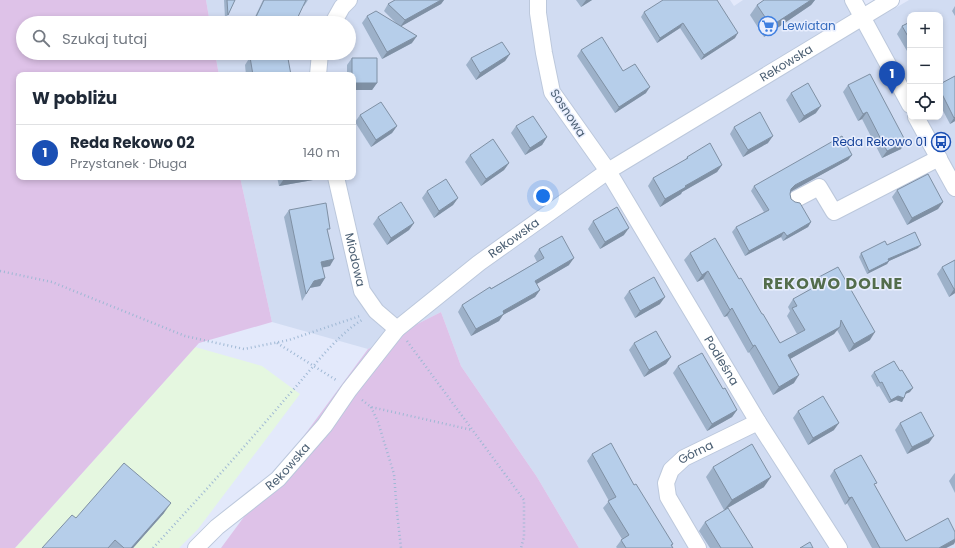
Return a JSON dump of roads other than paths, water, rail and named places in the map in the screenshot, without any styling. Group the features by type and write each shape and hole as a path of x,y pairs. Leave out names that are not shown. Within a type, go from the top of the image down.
{"street":[{"path":"337,16 342,7 349,0"},
{"name":"Sosnowa","path":"538,0 538,13 544,53 552,92 608,171"},
{"path":"853,0 907,100"},
{"name":"Rekowska","path":"196,548 217,527 278,479 325,425 349,390 397,329 479,264 608,171 891,0"},
{"path":"318,72 319,60"},
{"path":"918,120 955,188"},
{"path":"796,199 819,187 834,212 939,158"},
{"name":"Podleśna","path":"608,171 758,422 838,548"},
{"name":"Miodowa","path":"337,180 362,291 376,311 397,329"},
{"name":"Górna","path":"698,548 668,497 666,483 671,470 684,458 758,422"}],"place":[{"name":"Lewiatan","path":"768,26"},
{"name":"Reda Rekowo 02","path":"892,94"},
{"name":"Reda Rekowo 01","path":"941,142"}],"district":[{"name":"REKOWO DOLNE","path":"833,283"}]}
